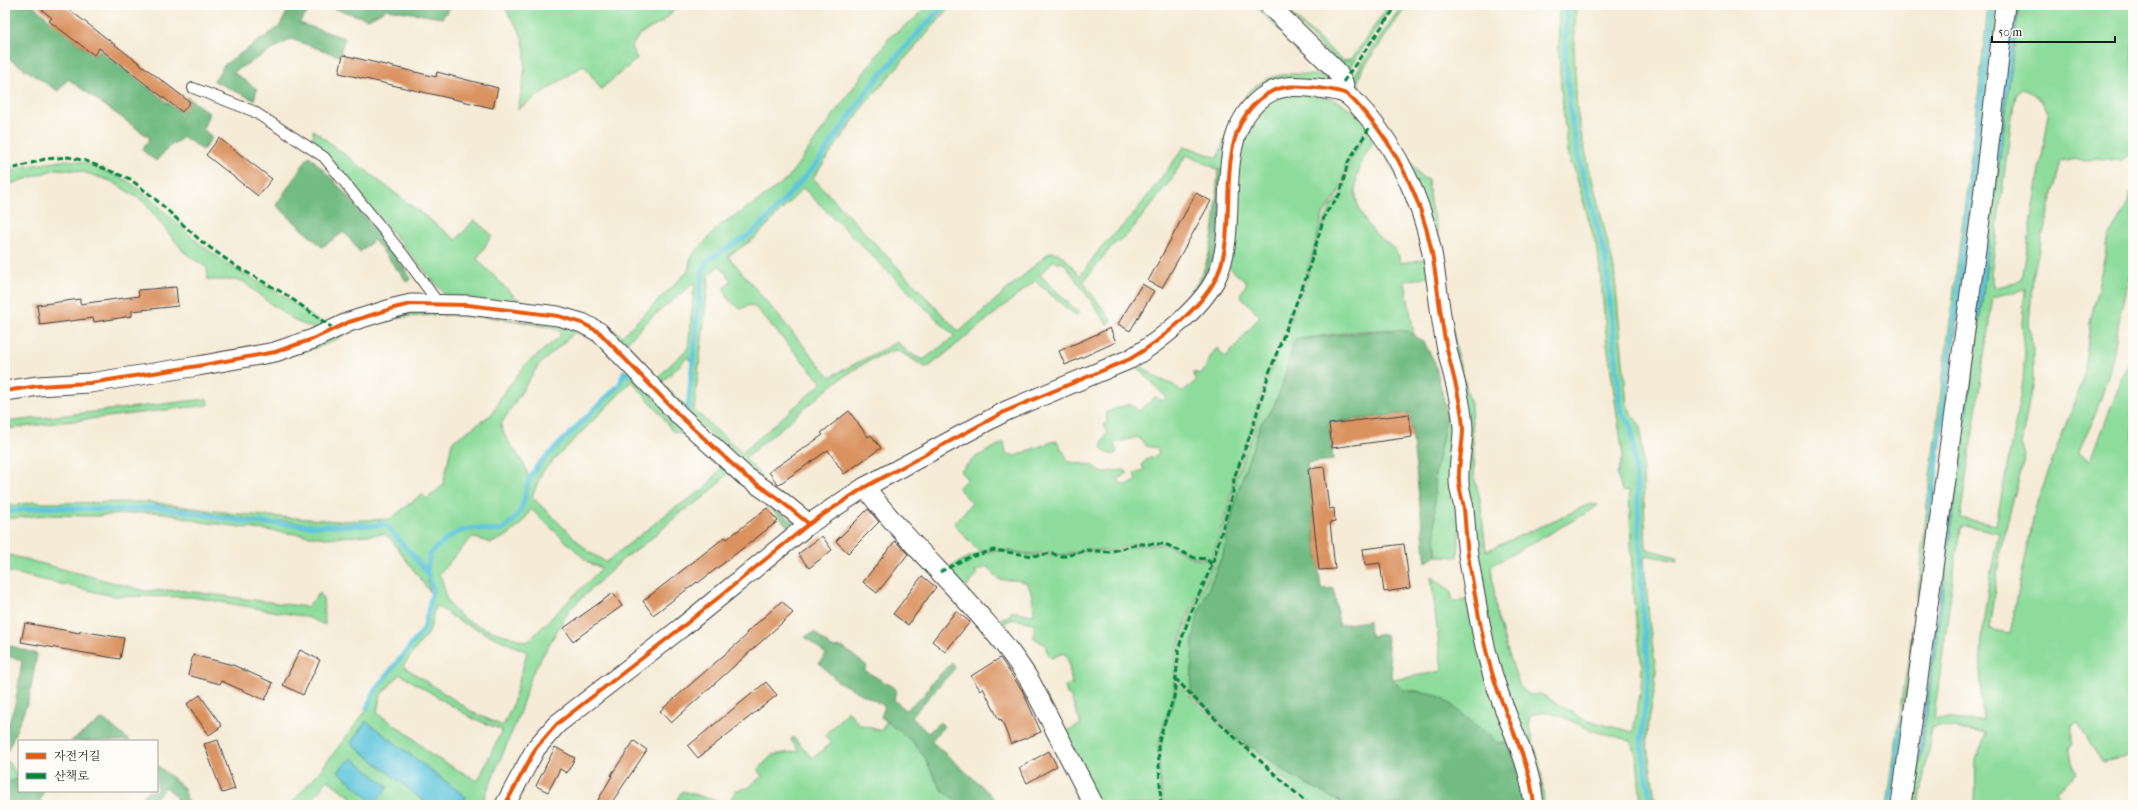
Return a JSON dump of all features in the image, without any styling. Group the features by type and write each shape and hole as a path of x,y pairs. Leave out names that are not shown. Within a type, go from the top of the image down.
{"street":[{"path":"1269,5 1336,70 1343,82 1346,94 1373,122 1400,164 1415,196 1431,247 1441,321 1461,413 1463,430 1459,481 1464,508 1469,563 1496,687 1527,764 1534,805"},
{"path":"1901,805 1982,204 2004,5"},
{"path":"505,805 536,748 557,724 681,628 809,524 865,487 1006,411 1130,359 1166,334 1202,298 1218,274 1227,236 1229,161 1237,131 1244,119 1264,96 1278,88 1294,86 1311,87 1346,94"},
{"path":"5,391 38,386 90,382 246,357 293,347 349,322 411,304 468,305 558,316 582,323 599,332 680,416 745,476 777,498 809,524"},
{"path":"865,487 894,524 965,599 1019,663 1030,681 1094,805"}],"lane":[{"path":"193,88 253,111 324,157 402,253 439,304"}],"green space":[{"path":"5,5 32,5 94,56 99,50 177,110 187,97 209,113 203,129 212,137 203,150 184,137 169,147 156,161 142,150 150,138 68,79 58,91 5,56"},
{"path":"291,5 314,5 299,23 345,38 339,56 291,39 233,72 257,89 254,100 214,81 224,65 279,27"},
{"path":"323,5 452,5 442,18 387,9 368,19"},
{"path":"505,5 678,5 664,21 640,34 631,47 637,59 601,89 584,65 518,109 525,70 525,50 520,32 507,12"},
{"path":"927,5 942,5 873,83 818,160 767,217 752,232 706,260 701,271 692,363 688,357 661,383 687,407 682,412 599,327 451,302 314,140 313,130 456,240 474,220 492,235 477,259 516,298 528,304 592,318 610,327 622,336 688,271 691,257 720,225 758,201 787,179 890,37 917,17","holes":["695,282 688,348 657,378 627,342 652,317"]},
{"path":"945,5 952,5 865,104 813,178 959,332 1050,252 1060,254 1080,276 1102,246 1131,218 1185,146 1218,158 1228,129 1241,102 1249,91 1260,83 1274,77 1291,74 1322,76 1321,72 1255,5 1264,5 1337,82 1267,91 1224,172 1186,155 1171,180 1129,233 1112,246 1083,282 1111,320 1107,324 1067,267 1063,263 1053,261 1040,275 1079,313 1076,316 1035,281 930,366 925,367 897,350 872,359 835,383 745,458 762,477 760,480 686,411 689,408 704,272 708,262 753,234 769,219 820,162 874,84","holes":["803,188 954,336 954,337 923,360 909,353 897,342 830,377 728,256 755,238","719,265 731,280 724,289 729,300 741,309 749,305 755,307 822,383 742,453 694,410 709,276"]},
{"path":"1281,5 1343,61 1350,59 1355,54 1389,5 1393,5 1346,73"},
{"path":"1402,5 1407,5 1362,70 1358,81 1359,87 1422,178 1428,179 1430,203 1441,245 1446,293 1457,354 1471,405 1475,481 1480,498 1486,551 1590,504 1598,505 1590,511 1491,566 1497,615 1506,646 1520,687 1530,695 1541,694 1585,720 1633,732 1641,688 1642,668 1633,594 1629,490 1622,491 1617,475 1623,457 1607,343 1598,252 1573,165 1570,164 1567,144 1562,104 1559,45 1559,5 1566,5 1564,61 1569,115 1579,167 1604,255 1620,413 1630,426 1637,499 1641,598 1648,675 1640,738 1650,805 1641,805 1637,758 1631,741 1597,732 1556,715 1539,713 1530,716 1529,727 1539,761 1542,778 1544,805 1539,805 1486,630 1437,254 1352,92 1351,80"},
{"path":"1568,5 1576,5 1574,49 1577,110 1582,138 1614,268 1627,404 1632,415 1641,426 1646,549 1677,557 1677,561 1646,555 1644,559 1650,629 1656,670 1655,686 1646,738 1656,805 1652,805 1642,738 1651,674 1643,598 1639,499 1633,425 1622,412 1606,254 1582,166 1572,115 1567,60"},
{"path":"1988,5 1992,5 1933,480 1924,573 1890,805 1887,805 1920,577 1929,485 1976,117"},
{"path":"1994,5 1998,5 1982,148 1935,481"},
{"path":"2019,5 2133,5 2133,152 2121,161 2096,158 2086,161 2072,159 2061,161 2033,276 2029,324 2033,350 2033,381 2021,444 2025,455 2001,547 1989,629 2010,633 2036,505 2084,375 2090,323 2109,237 2128,203 2129,194 2133,189 2133,272 2125,294 2114,352 2105,387 2078,453 2091,460 2129,360 2133,361 2133,756 2102,762 2078,723 2072,726 2072,745 2069,749 2077,773 2057,791 2063,805 1975,805 1976,760 1986,733 1937,726 1932,728 1919,805 1914,805 1983,293","holes":["2021,89 2035,95 2044,105 2049,114 2022,280 1995,288 1991,274 2012,116 2016,96","2025,289 2022,323 2025,352 2023,381 1996,525 1960,518 1993,297","1965,525 1999,533 1983,626 1981,650 1981,697 1983,721 1934,718 1960,528"]},
{"path":"1281,94 1309,95 1329,98 1347,107 1369,125 1362,134 1361,142 1347,162 1339,193 1324,213 1305,278 1268,372 1250,433 1233,478 1232,492 1211,563 1208,558 1196,557 1165,543 1138,543 1109,551 1087,549 1058,555 1052,552 1033,554 994,549 979,552 954,524 972,503 958,488 967,479 960,471 976,457 1004,442 1006,453 1015,456 1057,441 1069,462 1092,465 1100,472 1124,470 1128,473 1118,479 1122,485 1129,485 1136,481 1134,473 1144,470 1142,464 1146,460 1159,454 1157,448 1146,446 1138,437 1114,443 1117,452 1113,455 1103,451 1101,445 1107,432 1104,427 1107,421 1106,412 1130,404 1139,411 1155,397 1162,401 1166,397 1138,368 1139,365 1157,378 1174,385 1182,392 1196,381 1193,372 1201,374 1217,348 1226,358 1260,316 1240,295 1247,283 1226,265 1233,174 1248,120"},
{"path":"1370,128 1377,137 1362,162 1358,174 1356,187 1360,212 1367,224 1378,236 1395,249 1401,263 1428,259 1431,276 1405,281 1414,335 1404,331 1374,330 1294,340 1282,387 1273,408 1261,423 1238,491 1223,554 1212,580 1193,641 1191,694 1176,677 1180,648 1191,615 1213,566 1234,492 1235,479 1253,433 1270,373 1307,279 1319,234 1331,206 1342,194 1349,163"},
{"path":"309,156 351,199 376,230 411,278 407,282 374,240 360,252 344,232 322,247 276,205"},
{"path":"68,160 85,163 128,181 151,199 200,244 235,269 284,296 325,325 324,329 296,343 209,360 208,357 275,344 312,333 313,328 297,322 264,299 244,282 237,280 208,280 207,268 184,252 143,201 111,181 80,171 56,169 5,186 5,174 27,166"},
{"path":"1218,169 1224,172 1216,267 1197,294 1192,290 1200,279 1210,250 1213,233"},
{"path":"429,309 581,328 601,345 588,337 575,332 538,366 501,424 506,438 526,470 528,478 521,507 515,516 503,528 497,531 470,528 456,532 441,542 430,554 426,568 387,524 315,525 286,521 267,522 157,505 119,509 44,506 5,511 5,507 34,502 149,502 238,514 338,521 390,519 422,494 427,499 443,485 452,442 492,414 502,395 526,364 558,338 561,333 557,330 513,320 490,317 442,315 396,318 367,324 324,345 271,361 234,369 179,374 371,320"},
{"path":"1384,330 1408,331 1424,342 1435,363 1447,414 1434,479 1436,556 1426,562 1410,413 1329,423 1333,460 1307,463 1321,589 1334,588 1339,625 1369,621 1370,636 1386,634 1393,680 1403,690 1430,693 1443,698 1498,743 1505,744 1513,737 1530,805 1346,805 1290,775 1256,749 1244,745 1191,694 1193,641 1198,614 1223,554 1238,491 1261,423 1273,408 1282,387 1294,340"},
{"path":"625,373 635,379 728,473 706,496 680,513 647,542 622,560 569,610 532,674 517,720 481,805 461,805 466,797 351,743 429,805 408,805 403,801 399,805 361,805 328,780 308,805 290,805 323,767 368,708 376,690 425,629 434,589 428,571 432,554 460,533 471,530 497,532 507,527 515,520 522,511 529,485 539,467 621,384","holes":["632,381 663,417 671,430 685,435 721,468 704,489 672,510 606,562 589,552 532,497 542,472","531,509 589,563 602,568 527,642 486,629 465,619 457,613 448,601 443,582 439,574 472,537 491,543 509,534 523,521","435,605 463,623 527,652 512,707 503,726 474,713 403,666 430,630","400,674 472,718 502,730 478,781 431,755 413,738 377,713 380,696"]},
{"path":"207,399 208,405 5,429 5,422"},
{"path":"1457,413 1460,522 1458,557 1436,556 1434,479 1447,414"},
{"path":"731,467 796,525 790,529 771,508 728,473"},
{"path":"157,508 266,525 286,524 315,527 386,526 426,572 430,592 389,537 384,534 327,538 202,522 171,514 153,512 97,516 46,515 5,519 5,514 44,509 119,511"},
{"path":"1139,545 1166,545 1196,559 1207,560 1211,565 1189,614 1178,647 1175,664 1174,697 1162,729 1158,747 1161,805 1097,805 1061,734 1081,724 1070,695 1067,694 1065,686 1072,684 1068,659 1064,653 1051,658 1046,650 1047,646 1034,638 1034,623 1013,619 995,628 990,623 1011,615 1011,611 1034,615 1034,607 1029,587 1021,581 998,579 988,567 975,571 977,575 963,591 943,572 967,558 980,553 994,551 1009,551 1037,556 1052,554 1057,557 1087,551 1110,553"},
{"path":"5,554 146,591 178,590 307,607 320,593 323,599 325,625 307,617 192,597 113,596 5,571"},
{"path":"1431,577 1450,590 1453,601 1471,600 1513,737 1505,744 1498,743 1491,739 1443,698 1417,691 1403,690 1393,680 1442,671"},
{"path":"814,632 832,648 842,647 867,666 864,670 896,689 894,700 906,710 925,694 931,683 952,663 955,668 911,717 928,733 940,722 944,726 931,741 983,787 1000,805 962,805 940,788 925,758 913,742 881,717 885,706 837,681 819,663 826,654 805,637"},
{"path":"5,644 37,654 29,699 5,757 5,735 16,701 22,661 5,655"},
{"path":"1177,683 1225,730 1307,805 1163,805 1159,756 1161,740"},
{"path":"848,711 859,724 881,731 887,721 913,742 925,758 940,788 962,805 674,805 682,791 728,804 736,790 748,788 762,776 758,770 772,755 799,751 791,740 793,737 812,758 831,744 825,735"},
{"path":"103,719 129,740 72,740"},
{"path":"1244,745 1256,749 1290,775 1346,805 1311,805 1262,759"},
{"path":"5,758 18,778 5,785"},
{"path":"158,766 184,788 188,805 175,805 176,797 166,787 149,805 135,805 147,792 158,792"},
{"path":"18,778 18,792 44,792 38,805 5,805 5,785"}],"water":[{"path":"2013,5 2019,5 1983,293 1914,805 1910,805 1944,562"},
{"path":"366,721 466,797 461,805 429,805 351,743"},
{"path":"352,758 388,787 375,804 338,771"}],"building":[{"path":"36,5 63,5 190,102 182,112 99,48 94,55 49,21 52,18"},
{"path":"343,55 436,77 437,72 498,88 493,108 339,73"},
{"path":"219,138 272,179 258,196 206,155"},
{"path":"1196,193 1211,201 1162,288 1148,281"},
{"path":"1142,284 1154,291 1130,331 1118,324"},
{"path":"176,287 178,306 132,311 132,316 94,322 93,318 40,325 37,305 80,299 80,304 139,296 138,290"},
{"path":"1110,328 1116,342 1065,365 1059,351"},
{"path":"849,411 868,437 871,435 881,448 844,474 828,450 778,485 769,472 823,435 821,433"},
{"path":"1409,414 1412,437 1332,448 1329,424"},
{"path":"1324,467 1329,509 1334,508 1335,521 1330,522 1335,569 1319,570 1308,469"},
{"path":"767,508 778,521 698,583 697,582 653,615 643,601 725,537 727,539"},
{"path":"868,509 879,522 848,553 836,541"},
{"path":"822,536 832,550 809,568 798,554"},
{"path":"895,541 908,554 877,593 863,582"},
{"path":"1404,544 1410,588 1384,592 1380,563 1365,565 1363,549"},
{"path":"922,576 936,587 908,625 893,614"},
{"path":"613,593 622,606 573,641 564,628"},
{"path":"782,601 793,613 671,723 660,711 747,635 746,633"},
{"path":"956,611 970,622 945,652 932,641"},
{"path":"25,623 80,633 80,631 124,638 120,659 21,642"},
{"path":"300,650 320,660 303,695 283,685"},
{"path":"193,655 233,665 273,683 265,700 221,681 220,684 188,675"},
{"path":"1000,658 1022,690 1041,732 1011,744 1001,719 999,720 983,688 980,690 971,676"},
{"path":"766,682 777,695 698,758 688,746"},
{"path":"200,695 222,726 209,735 187,704"},
{"path":"218,740 235,789 222,793 204,744"},
{"path":"634,741 647,750 610,805 595,805 612,776 611,775"},
{"path":"555,747 575,758 567,773 560,769 548,792 536,786"},
{"path":"1049,751 1057,766 1027,783 1019,768"}],"waterway":[{"path":"682,414 688,407 702,271 707,261 752,233 768,218 819,161 873,83 944,5"},
{"path":"1567,5 1565,60 1571,115 1581,166 1605,255 1621,412 1631,425 1638,499 1642,598 1649,675 1641,738 1651,805"},
{"path":"1930,519 1993,5"},
{"path":"367,708 375,690 424,629 433,589 427,572 430,554 448,538 463,530 477,528 499,530 509,524 521,509 528,482 537,466 620,384 624,372 630,375"},
{"path":"5,512 44,507 119,510 157,507 247,522 315,526 386,525 427,572"},
{"path":"1891,805 1903,721"}],"marked path":[{"path":"1343,82 1397,5"},
{"path":"1161,805 1158,745 1174,697 1179,647 1190,615 1212,565 1233,492 1234,478 1251,433 1269,373 1306,278 1325,214 1340,194 1348,162 1373,122"},
{"path":"5,171 45,159 68,157 86,161 130,179 153,197 202,242 237,267 285,294 334,329"},
{"path":"940,572 967,558 994,550 1033,556 1052,553 1058,556 1066,556 1087,550 1109,552 1139,544 1165,544 1195,558 1207,559 1212,565"},
{"path":"1175,678 1224,727 1309,805"}],"cycle path":[{"path":"505,805 536,748 557,724 681,628 809,524 865,487 1006,411 1130,359 1155,343 1181,321 1205,296 1219,271 1225,249 1229,176 1232,152 1238,130 1249,110 1267,94 1285,87 1298,86 1325,89 1346,94 1366,114 1378,128 1407,177 1427,230 1447,350 1462,418 1463,435 1459,468 1459,484 1464,509 1469,560 1478,611 1491,671 1524,759 1532,789 1534,805"},
{"path":"5,391 38,386 90,383 275,352 313,339 349,322 411,304 468,305 558,316 582,323 599,332 680,416 745,476 777,498 809,524"}]}
